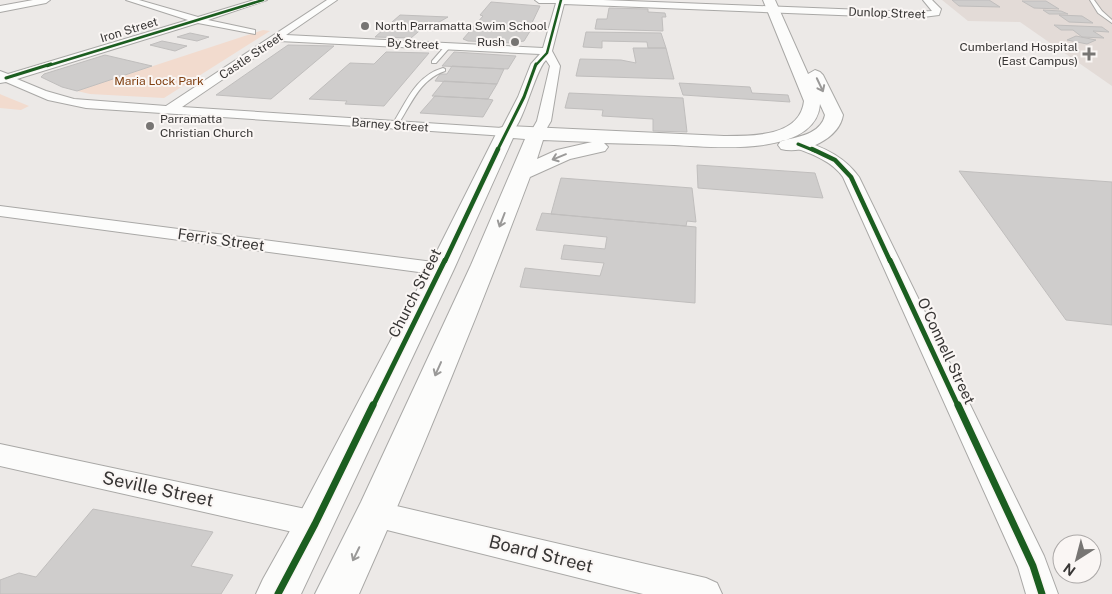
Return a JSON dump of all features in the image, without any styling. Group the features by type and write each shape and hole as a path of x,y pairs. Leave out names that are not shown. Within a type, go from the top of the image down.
{"main road":[{"name":"Barney Street","path":"506,132 720,141 761,139 789,132 805,123 812,114 812,101 776,5"},
{"path":"519,174 564,154 595,147 766,149 798,144 831,126 834,122 834,115 776,5"},
{"name":"Church Street","path":"278,594 315,524 441,269 506,132"},
{"path":"337,594 375,514 484,266 536,134"}],"street":[{"path":"0,9 46,0"},
{"path":"130,0 198,20 252,32"},
{"name":"Iron Street","path":"2,77 263,0"},
{"name":"Castle Street","path":"168,110 279,38 333,0"},
{"name":"Dunlop Street","path":"539,0 776,5 925,15 936,13 937,9 927,0"},
{"name":"Church Street","path":"506,132 524,97 536,64 547,52 561,0"},
{"name":"By Street","path":"279,38 547,52"},
{"path":"536,134 544,122 555,66 547,52"},
{"name":"Barney Street","path":"2,77 38,94 58,100 168,110 506,132"},
{"name":"O'Connell Street","path":"798,144 836,161 852,177 1032,566 1042,594"},
{"name":"Ferris Street","path":"0,211 441,269"},
{"name":"Seville Street","path":"0,455 315,524"},
{"name":"Board Street","path":"375,514 706,594"}],"lane":[{"path":"1092,0 1100,12 1112,22"},
{"path":"434,62 448,46"},
{"path":"395,125 406,110 409,100 421,82 428,79 434,72 443,70"}],"shaded area":[{"name":"Cumberland Hospital (East Campus)","path":"942,0 1112,0 1112,86 1020,22 968,21"}],"green space":[{"name":"Maria Lock Park","path":"263,30 270,31 164,98 90,94 77,91"},
{"path":"0,94 29,106 21,110 0,108"}],"building":[{"path":"952,0 989,0 1000,7 959,6"},
{"path":"1022,1 1046,1 1059,9 1034,8"},
{"path":"491,2 540,6 530,27 532,28 524,41 512,43 468,41 463,39 483,16 480,15"},
{"path":"609,8 648,9 648,12 665,13 666,17 662,17 663,31 595,29 597,19 607,19"},
{"path":"1043,10 1061,11 1068,14 1049,14"},
{"path":"400,15 448,17 434,25 425,26 411,38 375,37"},
{"path":"1059,15 1082,16 1093,23 1069,22"},
{"path":"1054,25 1102,27 1109,32 1093,31 1104,38 1082,37 1073,30 1061,30"},
{"path":"586,32 661,33 666,48 648,48 647,42 602,41 602,48 583,47"},
{"path":"190,33 209,37 197,41 177,37"},
{"path":"1076,36 1096,40 1087,44 1067,40"},
{"path":"162,41 187,46 175,51 150,45"},
{"path":"288,45 334,46 271,99 216,95"},
{"path":"633,48 666,48 674,79 576,76 580,59 621,60 636,63"},
{"path":"386,52 429,53 384,106 345,104 347,101 309,99 350,63 374,64"},
{"path":"454,52 516,56 508,69 442,66"},
{"path":"105,55 152,66 77,91 62,87 41,77 44,74"},
{"path":"452,66 504,69 497,84 435,81 440,74 447,74"},
{"path":"444,81 497,84 488,99 432,96"},
{"path":"679,83 750,87 752,93 788,95 790,102 683,95"},
{"path":"569,93 683,98 687,132 653,131 653,119 602,116 603,110 565,108"},
{"path":"435,96 493,100 483,117 420,113"},
{"path":"697,165 815,173 823,198 698,188"},
{"path":"959,171 1112,182 1112,325 1066,320"},
{"path":"561,178 692,188 696,222 687,221 686,226 551,214"},
{"path":"542,213 696,227 695,303 520,287 525,268 600,276 604,263 561,259 564,245 605,249 607,237 536,230"},
{"path":"93,509 213,532 191,566 233,575 221,594 0,594 0,580 19,573 36,577"}],"cycle path":[{"path":"6,78 263,0"},
{"path":"278,594 315,524 441,269 524,97 536,64 547,53 561,0"},
{"path":"798,144 835,160 851,177 1033,566 1042,594"}],"place":[{"name":"North Parramatta Swim School","path":"365,26"},
{"name":"Rush","path":"515,42"},
{"name":"Cumberland Hospital (East Campus)","path":"1089,54"},
{"name":"Parramatta Christian Church","path":"150,126"}]}
